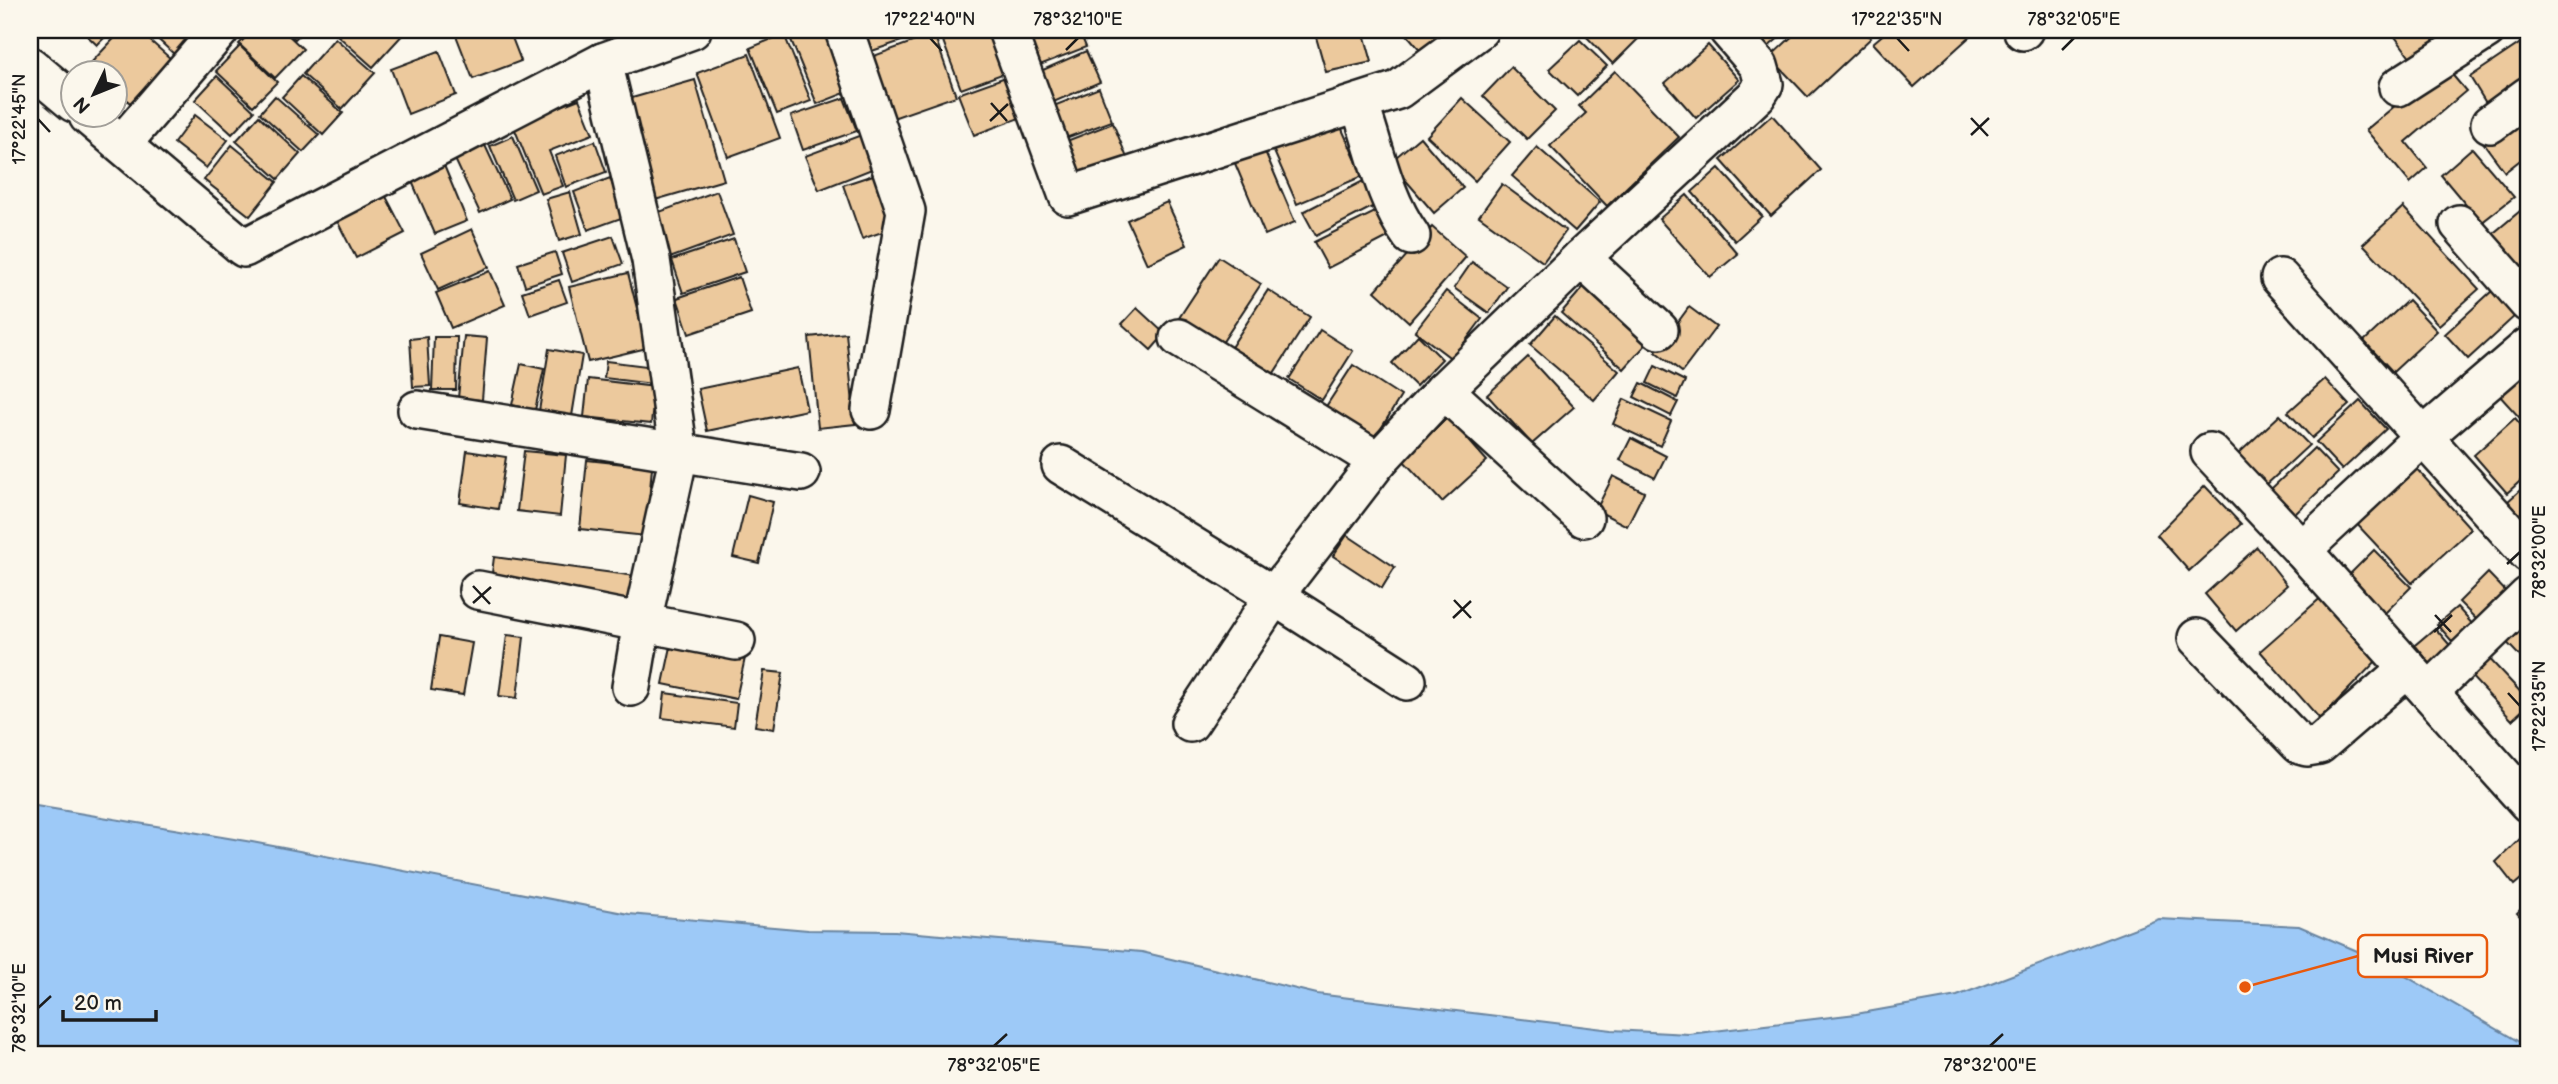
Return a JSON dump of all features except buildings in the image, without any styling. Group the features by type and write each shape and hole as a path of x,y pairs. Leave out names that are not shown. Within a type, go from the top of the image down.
{"street":[{"path":"122,144 220,30"},
{"path":"844,30 906,211 871,410"},
{"path":"1007,30 1068,197 1398,90 1479,30"},
{"path":"1190,723 1274,596 1378,461 1444,390 1581,258 1758,95 1765,83 1759,66 1728,30"},
{"path":"2398,87 2487,30"},
{"path":"105,130 244,248 603,62 675,33"},
{"path":"603,62 651,260 678,454 631,687"},
{"path":"30,66 60,91"},
{"path":"2490,124 2528,96"},
{"path":"1359,103 1387,191 1402,224 1411,236"},
{"path":"2459,224 2528,303"},
{"path":"1581,258 1659,330"},
{"path":"2280,278 2528,553"},
{"path":"1179,338 1378,461"},
{"path":"2302,550 2423,437 2528,347"},
{"path":"1444,390 1584,518"},
{"path":"417,410 801,472"},
{"path":"2210,452 2302,550 2528,803"},
{"path":"1061,465 1408,681"},
{"path":"478,590 736,641"},
{"path":"2197,638 2300,745 2307,747 2319,745 2418,680 2528,596"}],"water":[{"path":"30,805 252,842 629,914 808,930 895,931 1142,952 1317,994 1612,1030 1689,1034 1856,1014 1957,996 2159,919 2299,926 2376,959 2528,1047 2528,1054 30,1054"}],"place":[{"name":"Musi River","path":"2245,987"}]}
